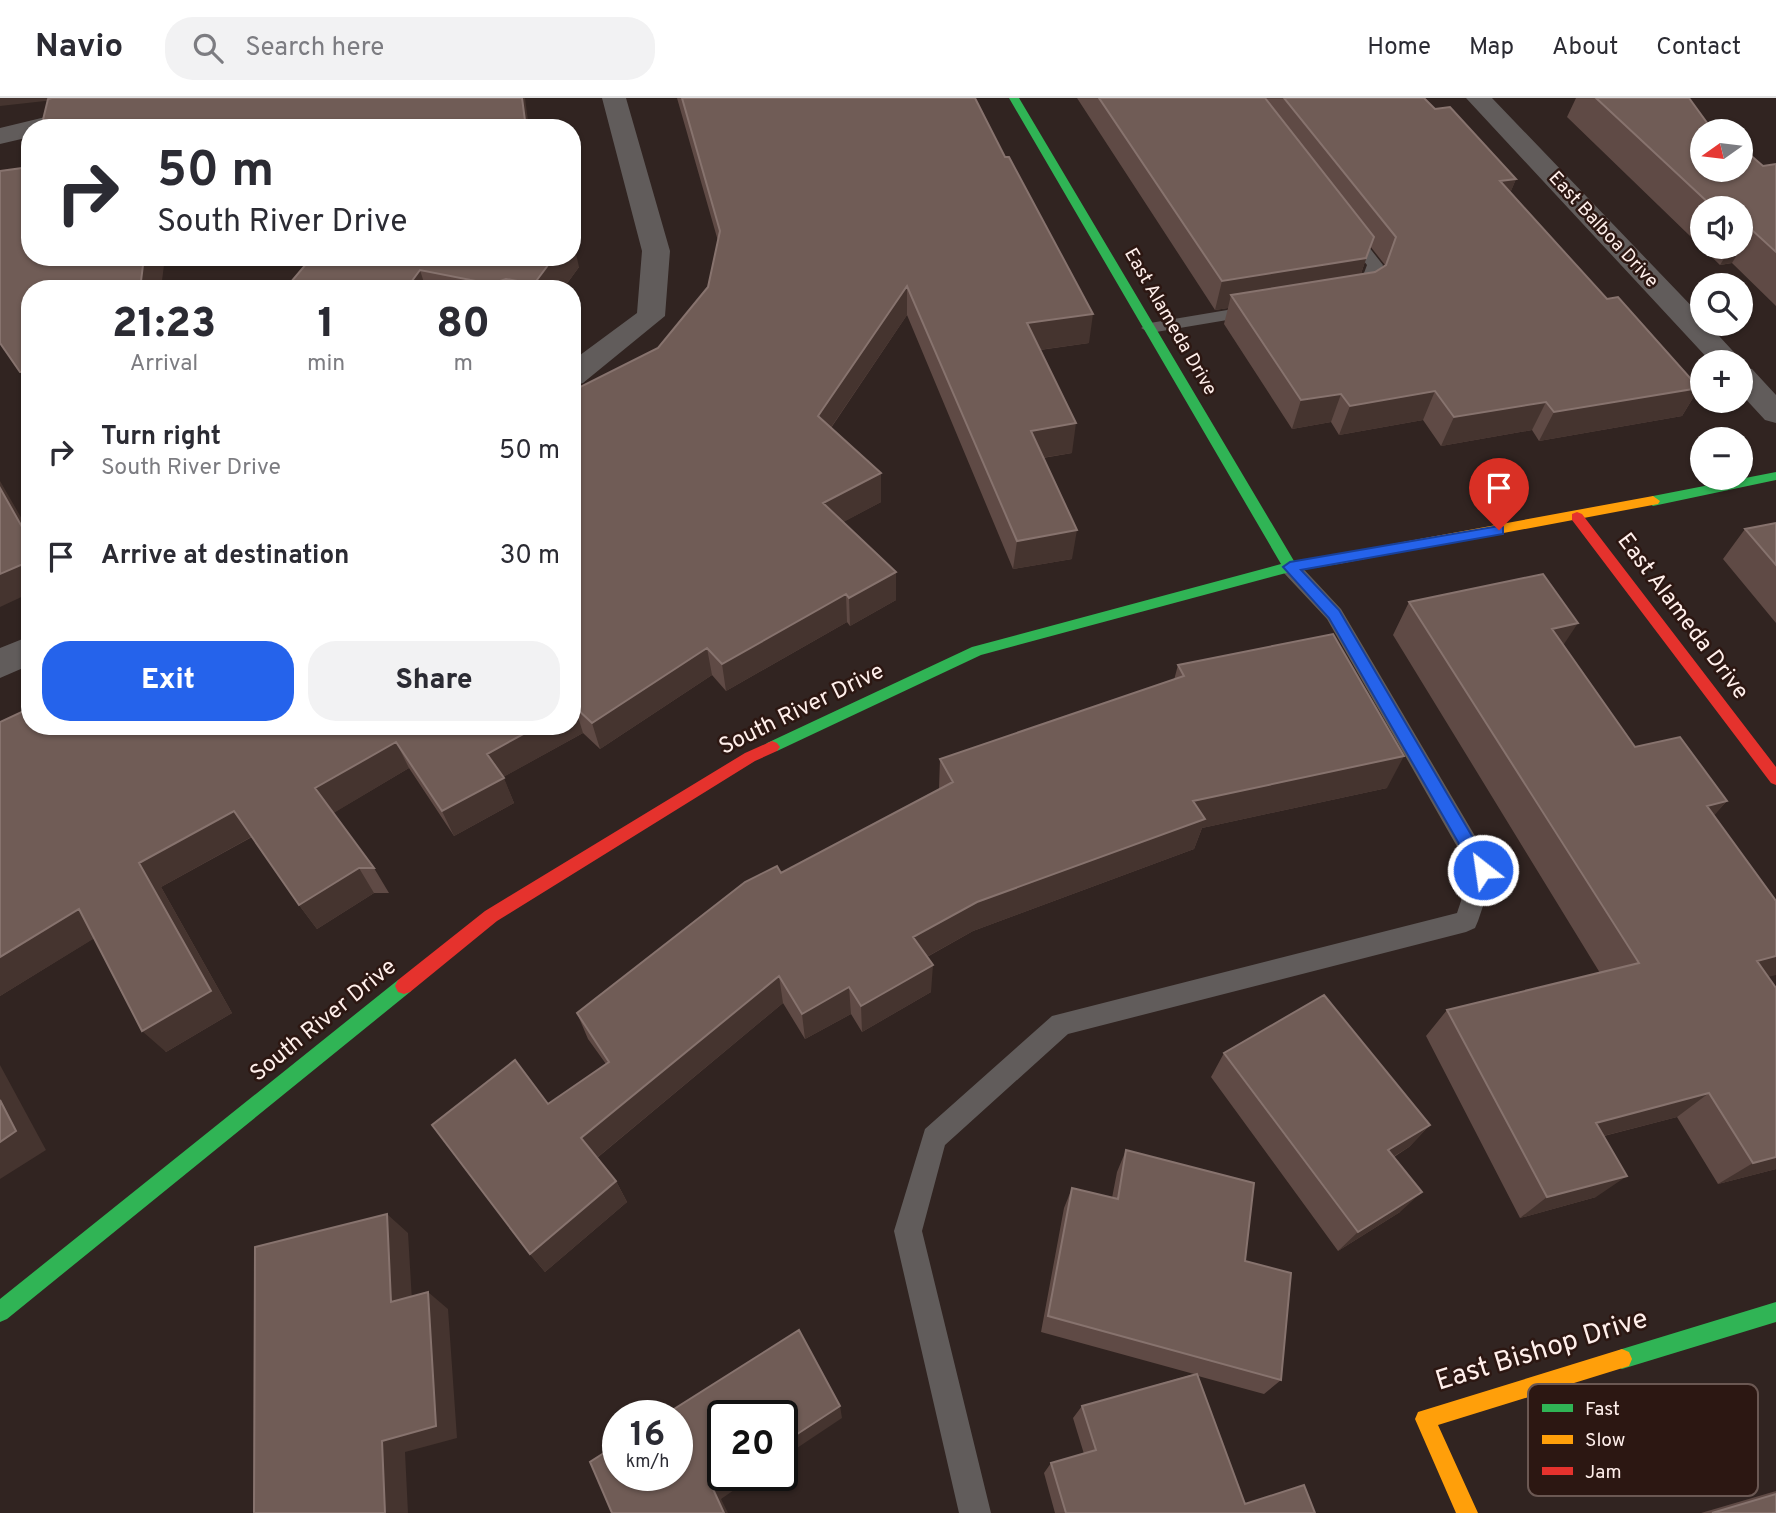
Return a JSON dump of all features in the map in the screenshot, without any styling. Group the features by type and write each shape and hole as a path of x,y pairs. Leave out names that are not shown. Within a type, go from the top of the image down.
{"street":[{"path":"71,119 153,98"},
{"path":"581,369 651,316 656,251 614,98"},
{"name":"East Alameda Drive","path":"1014,98 1290,567"},
{"name":"East Balboa Drive","path":"1478,98 1717,350"},
{"path":"0,136 21,131"},
{"path":"1753,389 1776,413"},
{"name":"South River Drive","path":"0,1312 491,916 750,757 977,651 1290,567 1577,517 1776,476"},
{"name":"East Alameda Drive","path":"1577,517 1776,779"},
{"path":"0,664 21,654"},
{"name":"East Bishop Drive","path":"1540,1384 1776,1312"},
{"name":"East Bishop Drive","path":"1467,1513 1425,1419 1528,1388"}],"lane":[{"path":"1335,213 1375,265 1365,293 1339,297"},
{"path":"1150,328 1275,307"},
{"path":"975,1513 908,1231 934,1138 1061,1024 1466,921 1483,870 1334,614 1290,567"}],"building":[{"path":"522,98 525,119 43,119 48,99"},
{"path":"682,98 975,98 1093,314 1027,323 1076,423 1031,431 1077,530 1017,541 907,286 818,416 881,473 823,503 896,572 849,598 846,594 722,664 707,648 592,723 581,713 581,386 658,348 708,287 720,231"},
{"path":"1099,98 1265,98 1374,237 1366,258 1222,281"},
{"path":"1284,98 1424,98 1435,109 1450,107 1516,179 1500,181 1607,299 1618,297 1690,378 1690,389 1554,412 1546,402 1454,417 1435,391 1350,406 1341,394 1301,400 1231,295 1375,272 1386,265 1396,237"},
{"path":"1596,98 1689,98 1704,119 1690,119 1690,182 1754,182 1754,158 1763,166 1776,164 1776,252 1753,231 1753,196 1701,196"},
{"path":"21,168 21,266 143,266 141,280 21,280 21,372 0,343 0,171"},
{"path":"304,266 547,266 537,280 471,280 420,270 413,280 293,280"},
{"path":"0,488 21,525 21,565 0,574"},
{"path":"1776,523 1776,565 1745,529"},
{"path":"1543,574 1578,623 1552,629 1635,747 1680,737 1727,801 1707,806 1776,901 1776,956 1757,961 1776,988 1776,1157 1753,1163 1709,1093 1596,1123 1627,1176 1547,1197 1447,1010 1639,963 1409,602"},
{"path":"1333,634 1404,756 1193,801 1205,819 977,902 913,937 933,965 861,1006 849,987 802,1014 779,976 581,1138 616,1181 530,1254 432,1125 515,1060 548,1104 609,1062 577,1013 745,882 777,866 781,873 953,782 940,759 1184,676 1178,665"},
{"path":"21,712 21,735 522,735 487,754 504,778 442,811 396,742 315,788 374,868 359,868 299,905 234,811 139,863 211,991 142,1031 79,909 0,957 0,722"},
{"path":"1324,995 1430,1125 1388,1150 1422,1192 1358,1232 1224,1053"},
{"path":"0,1100 16,1131 0,1142"},
{"path":"1126,1150 1254,1183 1245,1261 1291,1273 1281,1380 1048,1316 1072,1188 1118,1199"},
{"path":"387,1214 391,1302 428,1292 436,1426 382,1441 385,1513 254,1513 255,1247"},
{"path":"799,1330 840,1406 798,1434 798,1400 707,1400 707,1491 714,1491 724,1513 612,1513 603,1491 693,1491 693,1400 688,1400"},
{"path":"1197,1374 1245,1504 1304,1485 1315,1513 1066,1513 1051,1463 1096,1450 1082,1406"},
{"path":"602,1454 602,1490 590,1462"},
{"path":"1776,1494 1776,1513 1712,1513"}],"traffic: fast":[{"path":"1014,98 1290,567"},
{"path":"1653,501 1776,476"},
{"path":"772,747 977,651 1290,567 1338,559"},
{"path":"0,1312 404,986"},
{"path":"1622,1359 1776,1312"}],"traffic: slow":[{"path":"1338,559 1653,501"},
{"path":"1540,1384 1622,1359"},
{"path":"1467,1513 1425,1419 1528,1388"}],"traffic: jam":[{"path":"1577,517 1776,779"},
{"path":"404,986 491,916 750,757 772,747"}],"route":[{"path":"1483,870 1334,614 1290,567 1499,530"}]}
